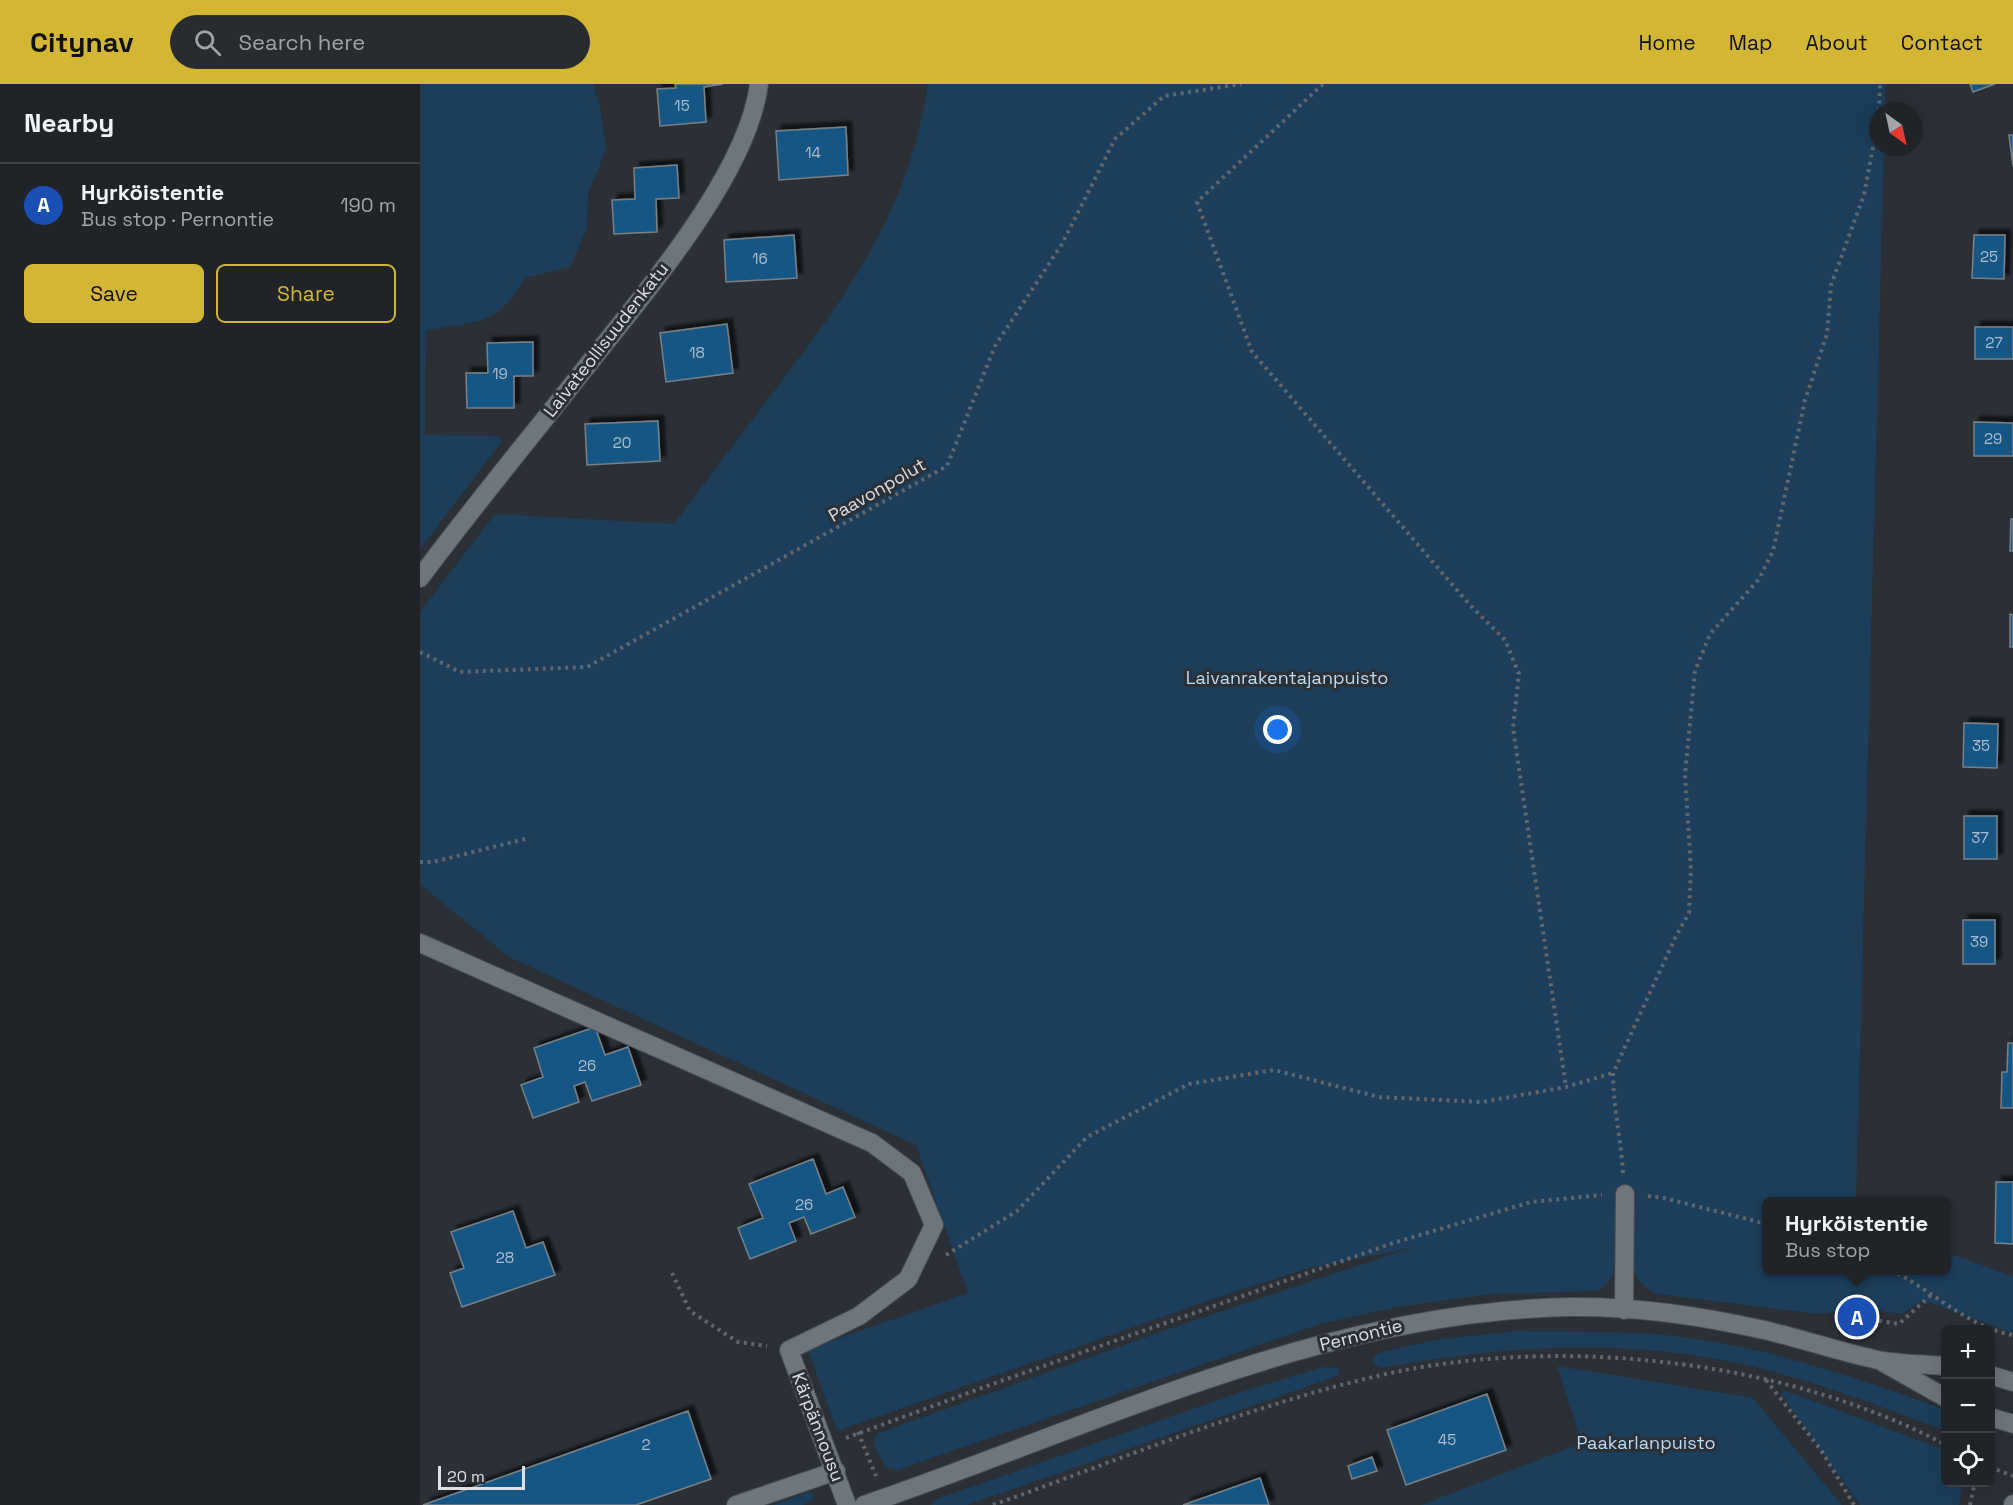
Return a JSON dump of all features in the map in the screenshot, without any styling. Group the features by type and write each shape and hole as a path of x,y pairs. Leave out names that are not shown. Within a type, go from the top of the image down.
{"street":[{"name":"Laivateollisuudenkatu","path":"420,578 628,314 705,210 740,148 759,84"},
{"path":"420,943 872,1143 912,1173 934,1225 908,1279 859,1316 789,1350"},
{"path":"1624,1310 1625,1194"},
{"name":"Pernontie","path":"864,1505 1149,1398 1353,1335 1445,1318 1570,1307 1624,1310 1683,1316 1763,1330 1880,1360 1941,1366"},
{"name":"Kärpännousu","path":"789,1350 847,1505"},
{"name":"Pernontie","path":"1880,1360 1941,1395"},
{"path":"1995,1377 2013,1382"},
{"path":"1995,1419 2013,1424"},
{"path":"736,1505 836,1472"}],"path":[{"name":"Paavonpolut","path":"420,652 460,672 587,667 947,465 995,346 1062,244 1115,139 1164,96 1241,84"},
{"path":"1323,84 1197,202 1252,352 1469,604 1505,640 1519,674 1513,728 1566,1087"},
{"path":"1879,102 1880,84"},
{"path":"1625,1194 1621,1136 1613,1096 1613,1072 1689,914 1691,870 1685,775 1695,671 1710,634 1759,579 1773,551 1803,410 1827,334 1831,285 1864,195 1871,156"},
{"path":"420,862 433,862 529,838"},
{"path":"908,1279 1017,1211 1087,1137 1189,1084 1274,1070 1379,1097 1482,1102 1566,1087 1613,1072"},
{"path":"885,1498 858,1432 1443,1227 1531,1202 1625,1194 1664,1198 1762,1223"},
{"path":"672,1273 690,1311 738,1342 789,1350"},
{"path":"1900,1275 1932,1293 1969,1319 2013,1335"},
{"path":"1857,1317 1899,1324 1932,1293"},
{"path":"993,1505 1250,1414 1366,1378 1479,1360 1560,1356 1630,1360 1726,1371 1815,1392 1908,1426 1941,1442"},
{"path":"1766,1380 1821,1450 1854,1505"},
{"path":"1995,1469 2013,1476"},
{"path":"1970,1505 1974,1487"}],"green space":[{"path":"420,84 593,84 600,107 606,149 588,194 587,228 570,267 525,278 504,307 484,320 426,331 425,435 497,436 502,441 420,549"},
{"name":"Laivanrakentajanpuisto","path":"928,84 1885,84 1885,102 1869,102 1869,156 1884,156 1856,1197 1762,1197 1762,1275 1951,1275 1951,1254 2013,1276 2013,1333 1923,1300 1901,1314 1839,1305 1837,1312 1817,1314 1658,1294 1650,1290 1638,1278 1622,1236 1614,1236 1614,1266 1610,1280 1598,1291 1491,1294 1397,1307 1320,1324 897,1470 886,1467 875,1447 874,1439 879,1433 1160,1332 1411,1248 1309,1268 1233,1292 837,1431 808,1349 968,1293 916,1145 509,957 420,884 420,612 495,514 674,524 830,315 874,245 892,209 919,129"},
{"path":"1517,1331 1602,1332 1654,1334 1729,1344 1802,1362 1941,1409 1941,1429 1799,1379 1741,1364 1670,1352 1545,1348 1462,1355 1380,1368 1372,1362 1376,1354 1435,1340"},
{"name":"Paakarlanpuisto","path":"1557,1366 1753,1398 1842,1505 1421,1505 1582,1443"},
{"path":"1323,1367 1338,1368 1340,1375 967,1505 931,1505 937,1499 1241,1392"},
{"path":"1783,1390 1941,1449 1941,1487 1961,1487 1959,1505 1860,1505 1782,1395"},
{"path":"809,1492 814,1494 813,1499 803,1505 773,1505"}],"building":[{"path":"675,84 723,84 704,87 706,122 660,126 657,89 676,88"},
{"path":"1970,84 1995,84 1973,92"},
{"path":"846,127 848,175 779,180 776,131"},
{"path":"2009,135 2013,135 2013,166"},
{"path":"677,165 679,198 656,199 657,232 614,234 612,200 635,199 634,168"},
{"path":"794,235 797,278 726,282 724,240"},
{"path":"1974,235 2005,235 2004,279 1972,278"},
{"path":"727,324 733,373 666,382 660,333"},
{"path":"1975,327 2013,327 2013,359 1975,359"},
{"path":"533,342 533,376 514,376 514,408 467,408 466,373 488,373 487,343"},
{"path":"658,421 660,461 587,465 585,424"},
{"path":"1974,422 2013,423 2013,456 1974,456"},
{"path":"2011,519 2013,519 2013,551 2010,551"},
{"path":"2010,614 2013,615 2013,647 2010,647"},
{"path":"1964,723 1998,724 1997,768 1963,767"},
{"path":"1964,816 1997,816 1997,859 1964,859"},
{"path":"1963,920 1995,920 1995,964 1963,964"},
{"path":"595,1027 605,1055 628,1047 641,1085 592,1101 585,1082 574,1086 579,1102 533,1118 521,1085 543,1077 534,1048"},
{"path":"2008,1043 2013,1043 2013,1108 2001,1108 2002,1072 2007,1072"},
{"path":"813,1159 826,1194 843,1187 855,1217 811,1234 804,1217 789,1223 796,1241 750,1259 738,1228 763,1218 749,1184"},
{"path":"1996,1182 2013,1182 2013,1244 1995,1243"},
{"path":"513,1211 526,1248 543,1242 555,1275 462,1307 450,1273 464,1268 451,1232"},
{"path":"1487,1394 1506,1450 1406,1485 1387,1430"},
{"path":"688,1411 711,1479 636,1505 423,1505"},
{"path":"1372,1457 1377,1471 1352,1479 1348,1466"},
{"path":"1260,1478 1269,1505 1183,1505"}],"place":[{"name":"Hyrköistentie","path":"1857,1317"}]}
